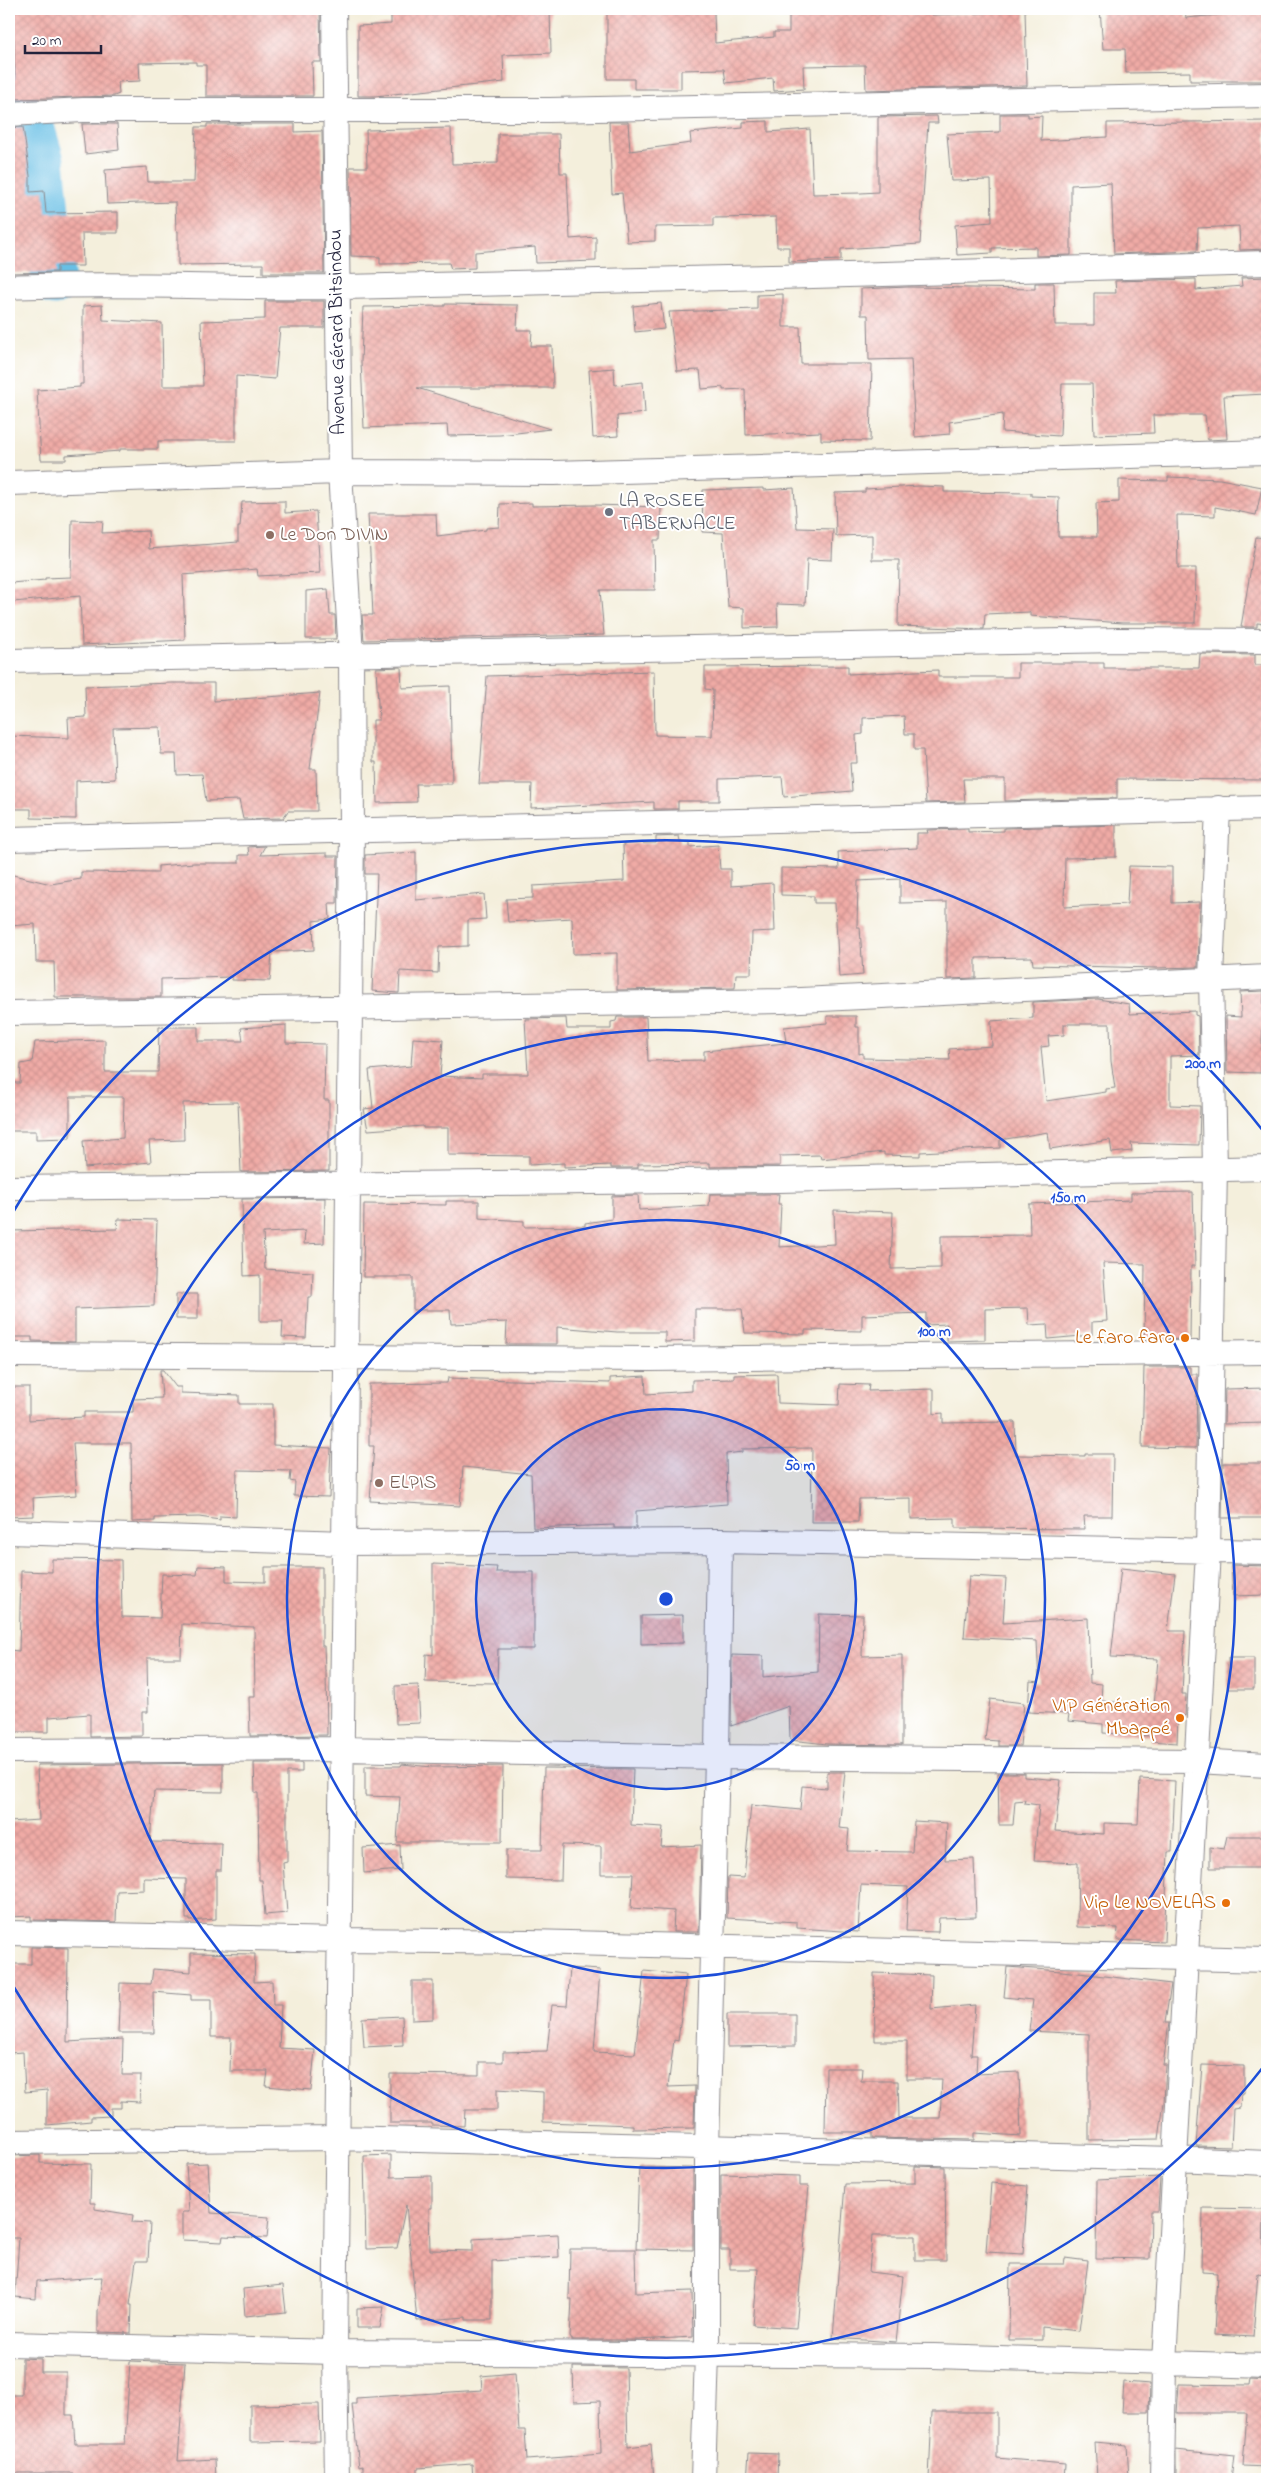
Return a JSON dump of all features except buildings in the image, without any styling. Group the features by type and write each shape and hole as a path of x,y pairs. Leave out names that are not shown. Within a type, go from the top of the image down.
{"street":[{"name":"Avenue Gérard Bitsindou","path":"334,9 340,472 350,655 352,831 336,2352 337,2479"},
{"path":"9,114 83,110 550,110 1267,95"},
{"path":"9,287 89,284 338,287 760,278 1267,262"},
{"path":"9,483 340,472 554,473 1267,452"},
{"path":"9,661 1109,640 1267,641"},
{"path":"1162,2479 1164,2363 1208,1551 1210,1353 1215,1168 1211,978 1218,808"},
{"path":"9,839 1267,808"},
{"path":"9,1013 781,1001 1211,978 1267,977"},
{"path":"9,1188 780,1180 1267,1168"},
{"path":"9,1355 651,1359 1267,1352"},
{"path":"9,1532 345,1543 720,1541 1267,1552"},
{"path":"703,2479 707,2354 708,2148 720,1541"},
{"path":"9,1751 343,1749 717,1757 1196,1761 1267,1765"},
{"path":"9,1933 529,1942 1267,1960"},
{"path":"9,2142 339,2138 1175,2159 1267,2163"},
{"path":"9,2344 336,2352 934,2356 1267,2366"}],"waterway":[{"path":"9,70 10,84 21,120 32,127 42,161 54,283"}],"place":[{"name":"LA ROSEE TABERNACLE","path":"609,512"},
{"name":"Le Don DIVIN","path":"270,535"},
{"name":"Le faro faro","path":"1185,1338"},
{"name":"ELPIS","path":"379,1483"},
{"name":"VIP Génération Mbappé","path":"1180,1718"},
{"name":"Vip Le NOVELAS","path":"1226,1903"}]}
